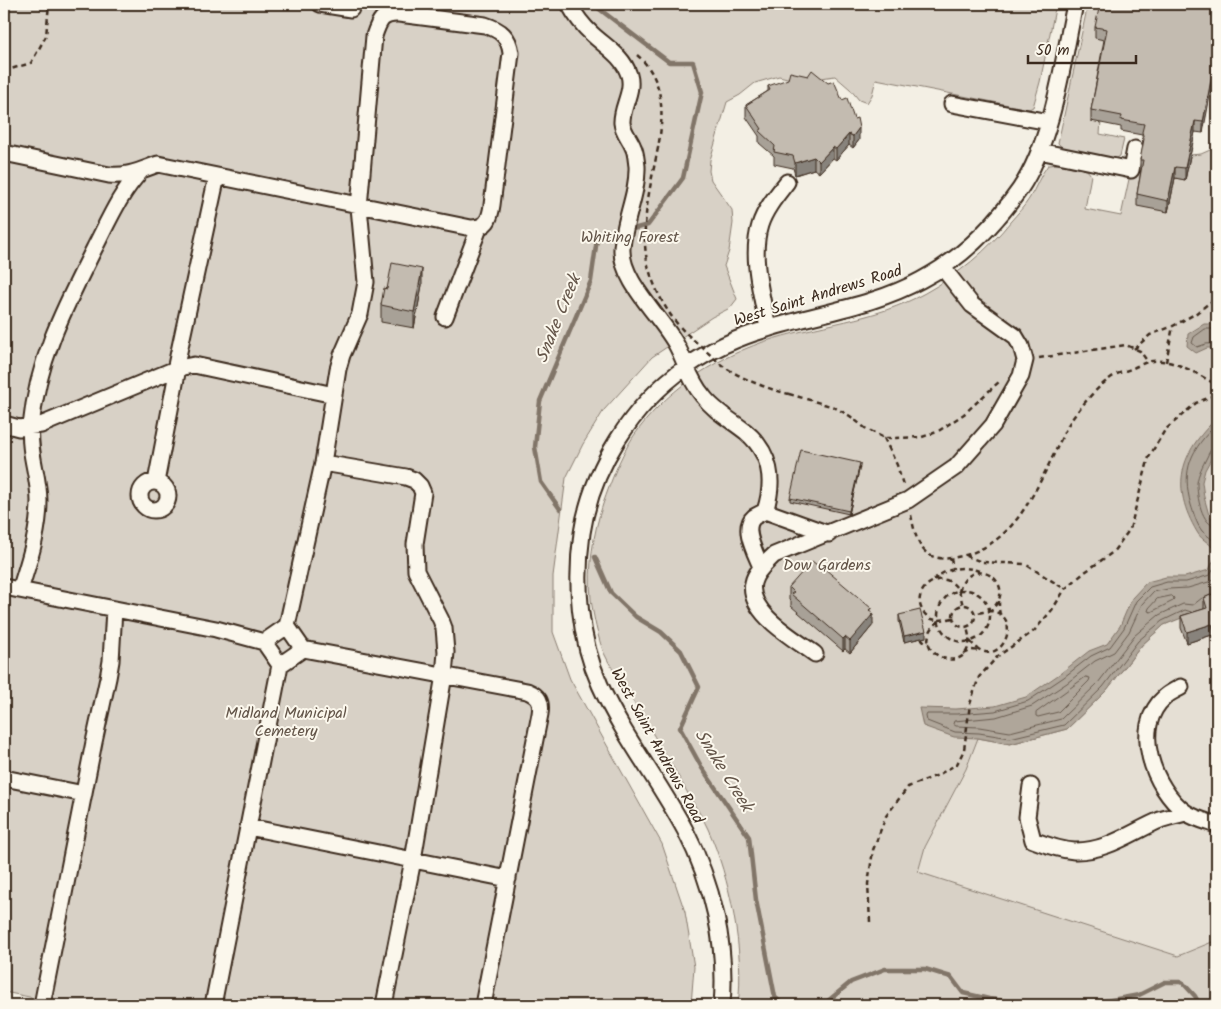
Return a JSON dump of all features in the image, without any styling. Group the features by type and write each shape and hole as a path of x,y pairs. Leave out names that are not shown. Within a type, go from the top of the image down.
{"street":[{"path":"320,4 350,9 352,4"},
{"path":"569,4 575,15 591,33 624,63 631,82 622,116 622,126 634,148 636,165 636,179 622,250 626,268 634,285 672,339 695,387 709,404 748,434 762,448 770,471 769,500 765,511 753,518 749,526 751,540 761,567"},
{"name":"West Saint Andrews Road","path":"722,1005 723,960 718,923 709,887 685,831 611,707 591,660 583,626 579,585 582,532 599,472 612,448 628,425 646,404 685,367 734,340 768,328 893,293 919,282 943,268 965,251 1004,210 1022,185 1039,151 1059,83 1075,4"},
{"path":"4,153 109,176 126,176 158,164 359,206 479,228 486,224 490,217 511,53 510,44 506,37 494,27 486,25 390,14 383,18 378,26 374,36 359,206 366,282 360,314 338,369 323,463 287,626 264,642"},
{"path":"952,104 1049,122"},
{"path":"1039,151 1131,170 1135,148"},
{"path":"20,590 30,559 38,519 38,494 31,444 31,426 40,376 53,332 115,208 129,184 142,170"},
{"path":"109,176 116,185 118,194 115,208"},
{"path":"156,482 217,176"},
{"path":"768,328 759,280 756,247 760,224 768,208 787,182"},
{"path":"445,317 479,228"},
{"path":"815,654 765,617 754,601 753,583 761,567 774,555 908,500 956,467 993,425 1021,376 1025,360 1021,346 1015,336 972,305 943,268"},
{"path":"4,424 19,428 41,425 177,369 194,365 334,395"},
{"path":"323,463 406,477 414,480 420,486 423,493 423,501 415,544 416,571 444,628 446,652 444,675 413,860 384,1005"},
{"path":"765,511 829,534"},
{"path":"4,587 216,629 264,642 280,665"},
{"path":"42,1005 111,661 114,609"},
{"path":"287,626 303,648 528,691 533,693 538,699 541,705 483,1005"},
{"path":"213,1005 280,665 303,648"},
{"path":"1182,687 1164,697 1151,716 1146,737 1152,762 1166,794 1186,813 1217,824"},
{"path":"4,778 84,794"},
{"path":"1031,786 1027,817 1033,840 1074,851 1094,850 1122,840 1162,820 1186,813"},
{"path":"249,827 508,879"}],"path":[{"path":"4,71 31,64 46,36 49,4"},
{"path":"658,148 646,213 648,264 656,288 681,328 724,367 772,390 834,407 850,416 865,428 884,438 922,436 937,432 964,414 1003,378"},
{"path":"1134,349 1150,334 1173,326 1195,314 1217,297"},
{"path":"1166,362 1173,326"},
{"path":"1025,360 1126,346 1140,351 1148,362"},
{"path":"884,438 897,465 908,500 916,541 926,553 941,559 964,556 989,546 1018,517 1030,502 1069,423 1090,396 1115,376 1148,362 1166,362 1192,371 1217,385"},
{"path":"870,922 868,884 873,850 886,816 908,787 938,775 957,764 964,750 970,704 979,677 998,656 1034,631 1052,610 1065,589 1085,572 1114,552 1130,529 1149,457 1165,430 1196,403 1217,394"},
{"path":"964,556 982,562 1025,564 1065,589"},
{"path":"951,558 953,569"},
{"path":"939,621 930,632 929,644 934,654 940,658 956,659 972,650 994,651 1000,647 1006,641 1008,634 1007,626 998,609 1000,592 999,584 995,578 972,569 953,569 941,573 925,587 921,594 921,605 926,615 939,621 953,618"},
{"path":"959,591 966,577 973,573 981,572"},
{"path":"931,582 939,579 947,580 954,584 959,591 963,605"},
{"path":"967,590 977,594 986,601 990,611 990,622 985,632 977,639 956,641 946,635 940,626 938,615 941,604 946,598 959,591 967,590"},
{"path":"990,611 996,606 999,599"},
{"path":"917,611 921,605"},
{"path":"963,605 970,607 975,613 974,621 967,627 958,626 953,618 956,609 963,605"},
{"path":"975,613 990,611 1001,616"},
{"path":"967,627 970,641 980,651"},
{"path":"922,638 924,642 929,644"},
{"path":"962,655 970,641"}],"shaded area":[{"path":"1217,604 1217,940 1178,956 918,873 925,847 966,769 978,738 1010,744 1067,729 1106,691 1142,645 1164,625"}],"green space":[{"name":"Midland Municipal Cemetery","path":"4,4 1056,4 1040,82 1033,107 1029,109 876,79 872,95 867,103 859,100 835,76 800,81 779,76 755,83 740,95 727,102 710,160 709,171 711,180 732,210 733,223 729,251 724,266 737,299 730,308 712,317 652,357 604,410 583,444 566,478 553,576 553,632 570,679 662,844 685,912 694,967 691,1005 70,1005 4,992"},
{"path":"1088,4 1115,4 1107,40 1100,134 1124,139 1120,156 1114,160 1064,150 1058,143"},
{"name":"Dow Gardens","path":"1217,147 1217,604 1164,625 1142,645 1106,691 1067,729 1010,744 978,738 966,769 925,847 918,872 1178,956 1217,940 1217,1005 738,1005 740,984 734,915 716,848 702,817 608,661 594,619 590,587 594,539 606,495 628,445 645,421 674,392 690,379 726,358 744,349 783,336 886,310 925,293 949,278 972,261 1002,232 1027,202 1048,165 1058,164 1087,170 1091,175 1085,209 1121,216 1131,170 1143,172 1168,212 1175,178 1185,180 1190,155 1201,154"}],"water":[{"path":"1204,324 1217,324 1217,348 1207,348 1196,353 1187,346 1188,334"},
{"path":"1217,418 1217,448 1205,470 1202,482 1209,515 1217,524 1217,604 1164,625 1142,645 1106,691 1067,729 1010,744 978,738 954,737 923,726 919,708 956,709 995,706 1026,697 1089,651 1107,644 1120,626 1132,598 1147,582 1166,577 1185,577 1209,570 1216,555 1212,547 1197,532 1184,500 1182,485 1187,457 1204,431"}],"building":[{"path":"1100,4 1217,4 1217,48 1203,122 1195,121 1185,168 1175,167 1168,201 1137,194 1143,160 1140,160 1144,139 1142,132 1144,124 1121,120 1122,116 1091,110 1107,29 1095,27"},
{"path":"812,70 828,83 834,81 842,100 847,98 854,119 857,118 859,128 853,136 849,134 836,149 833,147 819,162 814,157 795,163 793,156 774,152 775,146 759,131 762,129 746,105 770,90 768,86 788,79 790,72 808,76"},
{"path":"392,263 422,269 414,312 381,305 384,288 387,289"},
{"path":"801,450 860,463 849,511 790,498"},
{"path":"812,561 817,565 818,563 871,608 869,610 873,614 850,641 845,637 843,639 791,594 794,592 789,587"},
{"path":"1217,592 1217,635 1212,624 1187,632 1181,616 1207,608 1204,598"},
{"path":"920,610 926,631 904,636 899,615"}],"waterway":[{"name":"Snake Creek","path":"597,4 598,8 669,62 693,62 702,92 683,178 648,225 629,230"},
{"name":"Snake Creek","path":"560,509 541,482 535,447 540,401 591,281 597,239 621,232"},
{"name":"Snake Creek","path":"595,557 611,593 636,617 661,632 681,651 699,687 680,728 702,768 749,837 756,900 775,997 783,1005"},
{"name":"Snake Creek","path":"823,1005 851,982 885,969 925,969 951,977 963,993 989,999 1030,1004 1061,1005"},
{"name":"Snake Creek","path":"1084,1005 1139,995 1165,982 1182,982 1195,996 1200,1005"}],"park label":[{"name":"Whiting Forest","path":"630,237"}]}
